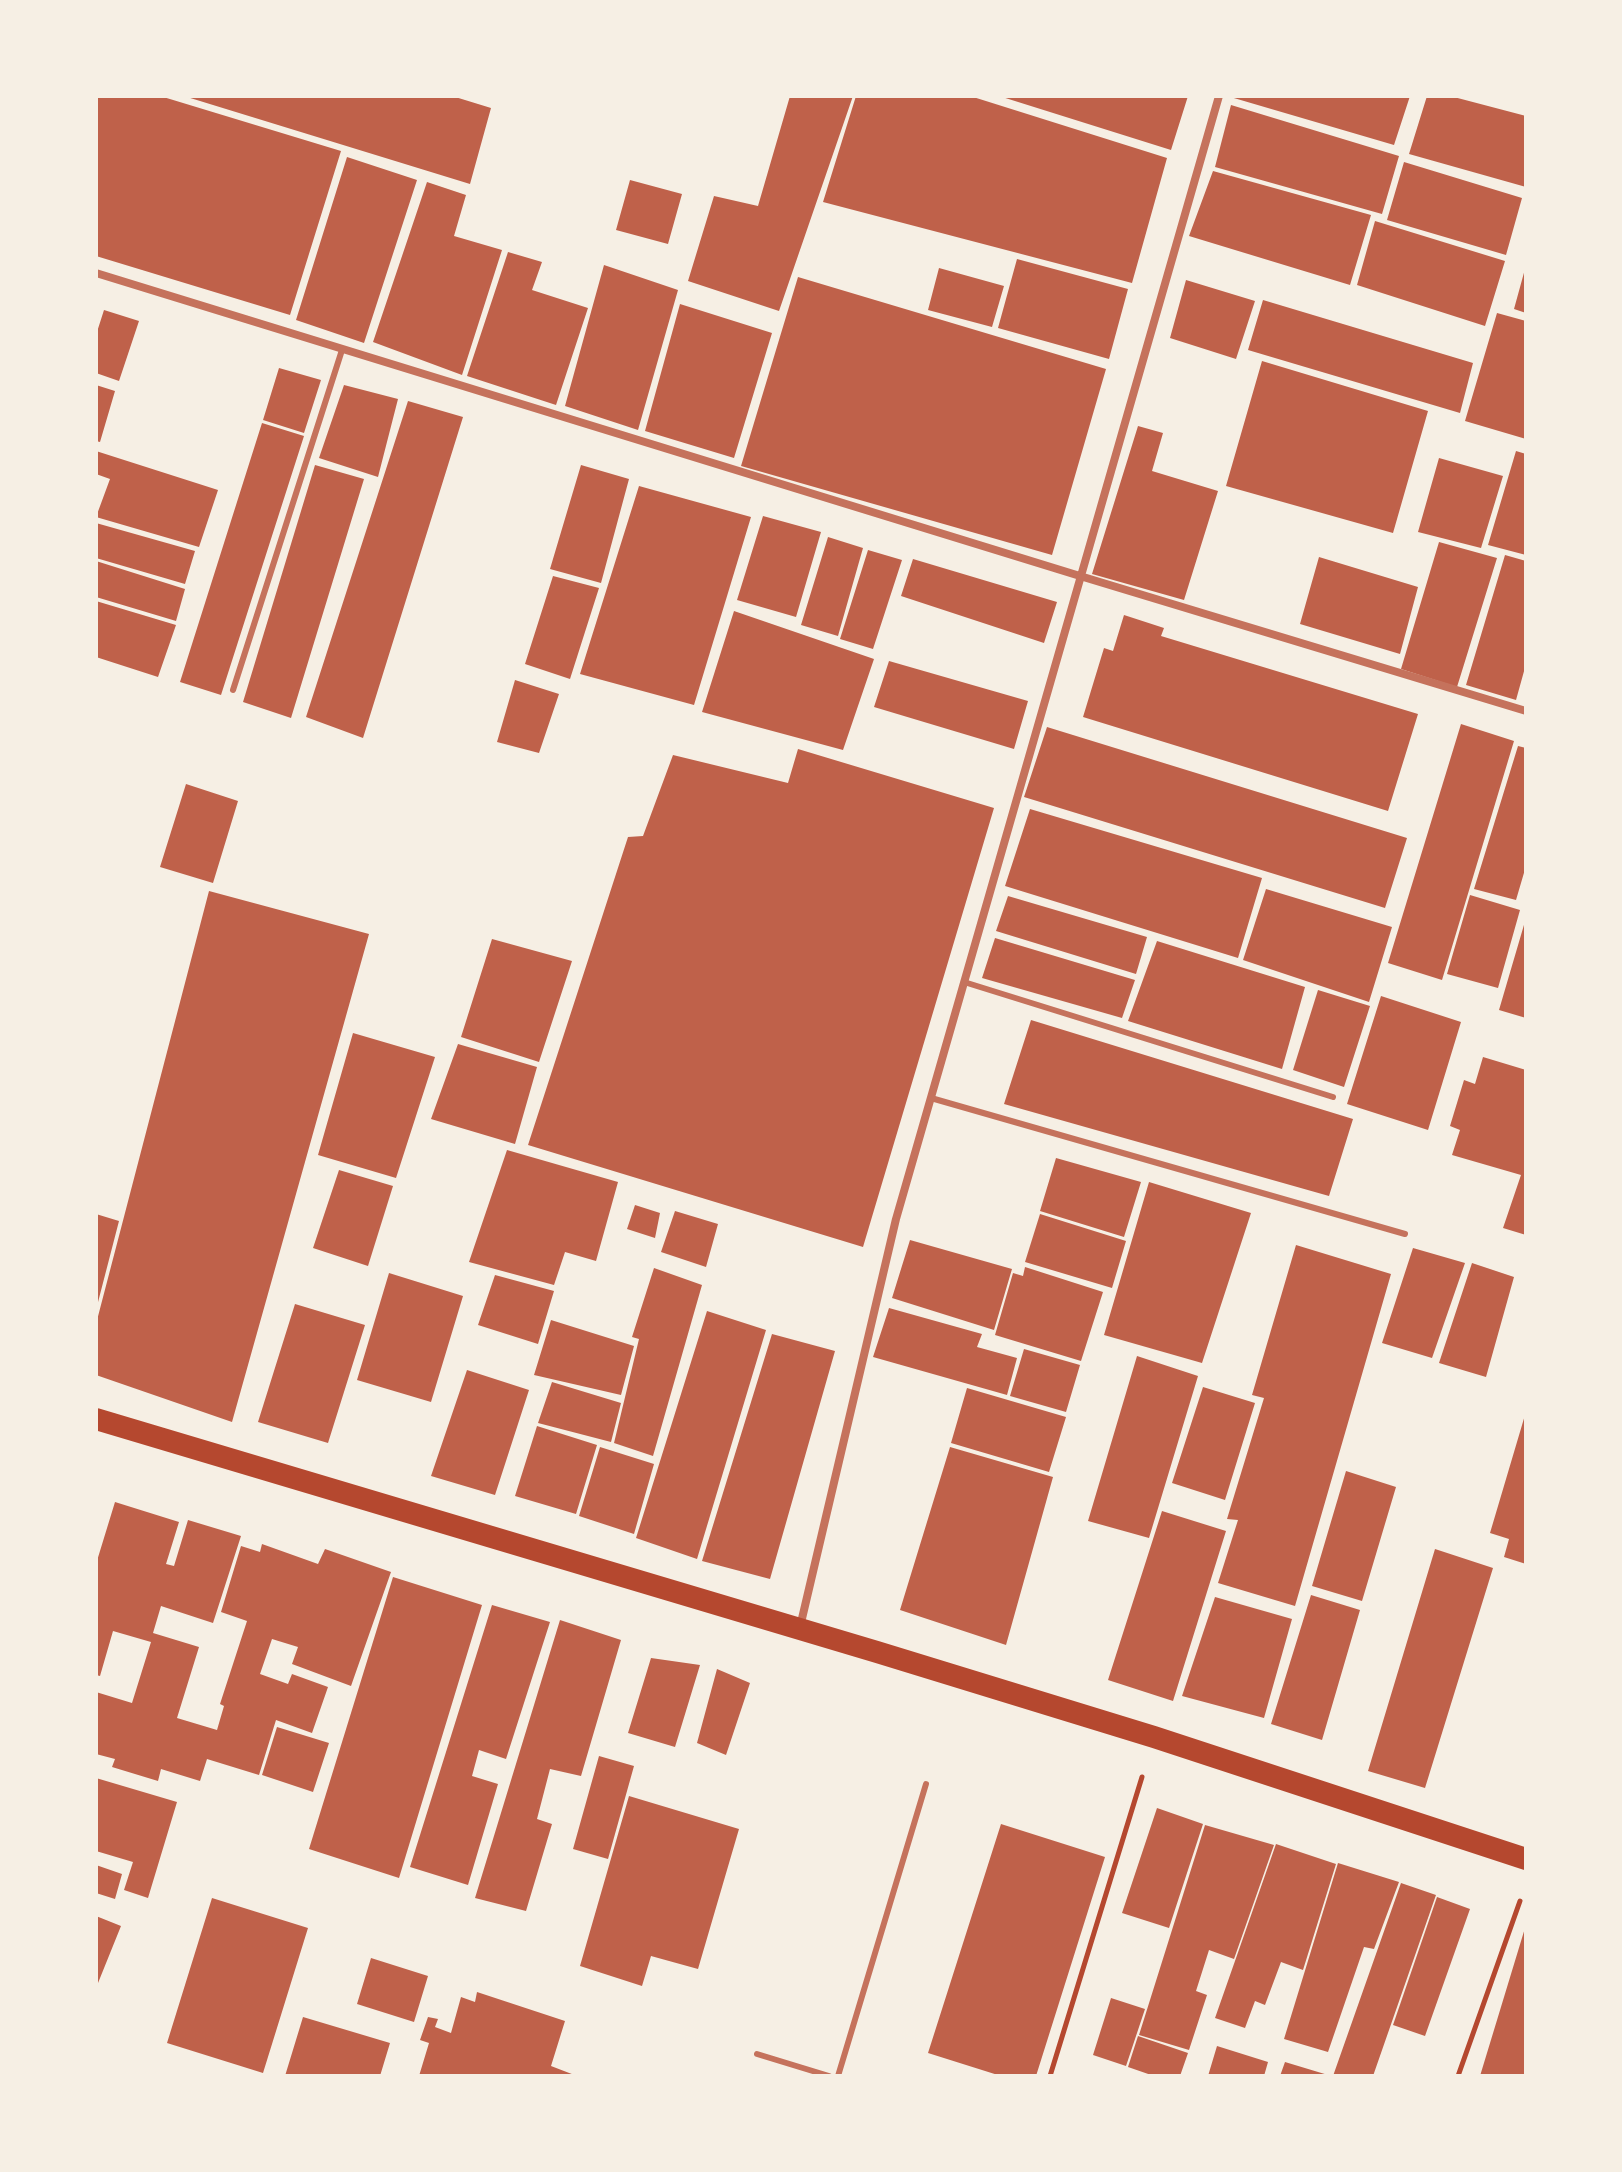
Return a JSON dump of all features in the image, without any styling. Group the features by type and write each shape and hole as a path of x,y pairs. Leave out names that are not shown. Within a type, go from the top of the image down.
{"highway":[{"path":"96,1419 891,1656 1154,1737 1526,1859"}],"street":[{"path":"799,1630 896,1219 1219,96"},
{"path":"96,273 1526,711"}],"lane":[{"path":"233,690 342,350"},
{"path":"964,982 1333,1097"},
{"path":"931,1098 1405,1234"},
{"path":"838,2076 926,1784"},
{"path":"757,2054 829,2076"}],"path":[{"path":"1050,2076 1154,1737"},
{"path":"1458,2076 1521,1899"}],"building":[{"path":"96,96 160,96 341,151 290,315 96,256"},
{"path":"452,96 491,108 470,184 187,97"},
{"path":"790,96 853,96 779,311 688,281 714,196 758,206"},
{"path":"856,96 970,96 1167,158 1132,283 823,202"},
{"path":"999,96 1188,96 1171,150"},
{"path":"1227,96 1410,96 1394,145"},
{"path":"1427,96 1450,96 1526,116 1526,187 1409,154"},
{"path":"1231,105 1399,156 1382,214 1215,167"},
{"path":"347,157 417,180 364,343 296,320"},
{"path":"1404,162 1522,198 1506,255 1387,220"},
{"path":"1213,171 1371,215 1350,285 1189,236"},
{"path":"630,180 682,194 668,244 616,230"},
{"path":"427,182 466,195 454,236 502,250 462,375 373,342"},
{"path":"1375,221 1505,261 1485,326 1357,285"},
{"path":"508,252 542,262 532,290 588,308 556,405 467,376"},
{"path":"1017,259 1128,289 1109,359 998,328"},
{"path":"604,265 678,290 638,430 565,406"},
{"path":"939,268 1004,286 992,327 928,310"},
{"path":"1526,270 1526,313 1514,309"},
{"path":"798,277 1106,369 1052,555 741,466"},
{"path":"1186,280 1255,301 1236,359 1170,338"},
{"path":"1263,300 1473,363 1460,413 1248,350"},
{"path":"680,304 772,333 734,458 645,431"},
{"path":"104,310 139,321 119,381 96,373 96,335"},
{"path":"1497,313 1526,321 1526,439 1465,421"},
{"path":"1262,361 1428,411 1393,533 1226,486"},
{"path":"279,368 321,380 304,433 263,420"},
{"path":"96,385 115,391 100,442 96,441"},
{"path":"344,385 398,399 378,477 319,458"},
{"path":"408,401 463,417 363,738 306,717"},
{"path":"262,423 304,436 221,695 180,682"},
{"path":"1138,426 1163,433 1152,471 1218,491 1184,600 1092,574"},
{"path":"96,451 218,490 199,547 96,517 110,479 96,474"},
{"path":"1516,451 1526,454 1526,555 1488,545"},
{"path":"1439,458 1503,476 1481,548 1418,532"},
{"path":"315,465 364,479 291,718 243,702"},
{"path":"581,465 629,479 601,583 550,569"},
{"path":"639,486 751,517 694,705 580,674"},
{"path":"763,516 821,532 796,617 737,600"},
{"path":"96,523 195,551 185,584 96,558"},
{"path":"828,537 863,548 838,636 801,625"},
{"path":"1439,542 1497,558 1457,687 1401,669"},
{"path":"868,550 902,560 873,649 840,639"},
{"path":"1505,555 1526,561 1526,664 1516,700 1466,685"},
{"path":"1319,557 1418,587 1400,654 1300,624"},
{"path":"913,559 1057,602 1044,643 901,596"},
{"path":"96,561 185,589 176,621 96,597"},
{"path":"553,576 599,588 570,679 525,664"},
{"path":"96,601 176,625 158,677 96,657"},
{"path":"734,611 874,659 843,750 702,712"},
{"path":"1124,615 1164,628 1161,636 1418,714 1388,811 1083,717 1104,648 1113,651"},
{"path":"889,661 1028,701 1014,749 874,707"},
{"path":"515,680 559,694 539,753 497,742"},
{"path":"1461,724 1514,741 1442,980 1388,963"},
{"path":"1047,727 1407,838 1385,908 1024,797"},
{"path":"1518,746 1526,748 1526,866 1516,900 1474,889"},
{"path":"798,749 994,808 863,1247 528,1145 628,837 643,836 673,755 788,783"},
{"path":"186,784 238,801 213,883 160,867"},
{"path":"1030,809 1262,878 1238,958 1005,886"},
{"path":"1266,889 1392,927 1369,1002 1243,960"},
{"path":"209,891 369,934 232,1422 96,1375 96,1324"},
{"path":"1470,895 1520,910 1498,988 1447,974"},
{"path":"1008,896 1147,937 1136,974 996,931"},
{"path":"1526,918 1526,1018 1499,1010"},
{"path":"995,938 1135,980 1122,1018 982,978"},
{"path":"492,939 572,961 539,1062 461,1037"},
{"path":"1157,941 1305,987 1282,1069 1128,1021"},
{"path":"1318,990 1370,1006 1344,1087 1293,1070"},
{"path":"1381,996 1461,1022 1428,1130 1347,1104"},
{"path":"1031,1020 1353,1119 1329,1196 1004,1104"},
{"path":"353,1033 435,1057 396,1178 318,1155"},
{"path":"458,1044 537,1067 515,1144 431,1119"},
{"path":"1483,1057 1526,1070 1526,1235 1503,1228 1521,1175 1452,1155 1460,1130 1450,1126 1464,1080 1475,1084"},
{"path":"507,1150 618,1182 596,1261 565,1252 554,1285 469,1262"},
{"path":"1056,1158 1141,1182 1124,1237 1040,1211"},
{"path":"339,1170 393,1186 368,1266 313,1248"},
{"path":"1149,1182 1251,1213 1202,1363 1104,1335"},
{"path":"635,1205 660,1213 655,1238 627,1229"},
{"path":"675,1211 718,1224 706,1267 661,1252"},
{"path":"96,1214 119,1221 97,1306 96,1306"},
{"path":"1040,1214 1126,1241 1112,1288 1025,1262"},
{"path":"910,1240 1012,1269 994,1330 892,1298"},
{"path":"1296,1245 1391,1274 1295,1606 1218,1583 1238,1520 1227,1519 1264,1398 1252,1395"},
{"path":"1413,1248 1465,1263 1432,1358 1382,1343"},
{"path":"1472,1263 1514,1277 1486,1377 1439,1363"},
{"path":"1025,1267 1103,1292 1081,1361 995,1335 1013,1273 1023,1276"},
{"path":"654,1268 702,1285 653,1456 614,1443 639,1339 632,1337"},
{"path":"389,1273 463,1296 431,1402 357,1380"},
{"path":"495,1275 554,1291 538,1344 478,1325"},
{"path":"295,1304 365,1325 328,1443 258,1422"},
{"path":"889,1308 982,1334 977,1347 1017,1358 1007,1395 873,1357"},
{"path":"707,1311 766,1330 697,1559 636,1538"},
{"path":"551,1320 634,1346 621,1395 534,1375"},
{"path":"772,1334 835,1351 770,1579 702,1561"},
{"path":"1024,1349 1080,1365 1066,1412 1010,1396"},
{"path":"1137,1356 1198,1376 1149,1538 1088,1521"},
{"path":"467,1370 529,1390 495,1495 431,1476"},
{"path":"552,1382 621,1403 611,1442 538,1423"},
{"path":"1203,1387 1255,1403 1225,1500 1172,1483"},
{"path":"967,1388 1066,1417 1049,1472 951,1443"},
{"path":"1525,1415 1526,1564 1504,1557 1509,1539 1490,1533"},
{"path":"537,1426 597,1445 576,1514 515,1496"},
{"path":"600,1447 654,1464 634,1534 579,1516"},
{"path":"950,1447 1053,1477 1006,1645 900,1610"},
{"path":"1346,1471 1396,1487 1362,1601 1312,1586"},
{"path":"115,1502 179,1522 166,1564 174,1566 188,1520 241,1536 213,1623 161,1606 153,1633 199,1647 177,1718 217,1730 224,1706 220,1704 247,1621 221,1612 241,1546 260,1552 262,1544 318,1564 325,1549 391,1572 351,1686 292,1664 298,1647 272,1639 260,1674 288,1684 292,1674 328,1687 312,1733 276,1720 259,1775 207,1759 200,1781 161,1769 158,1781 112,1767 115,1759 96,1754 96,1692 132,1703 151,1642 113,1631 100,1676 96,1675 96,1564"},
{"path":"1162,1511 1226,1531 1173,1701 1108,1680"},
{"path":"1435,1549 1493,1568 1425,1788 1368,1771"},
{"path":"393,1577 482,1605 399,1878 309,1849"},
{"path":"1311,1595 1360,1610 1322,1740 1271,1724"},
{"path":"1215,1597 1292,1619 1264,1718 1182,1696"},
{"path":"492,1605 550,1622 506,1759 479,1750 472,1776 498,1784 468,1885 410,1867"},
{"path":"560,1620 621,1640 581,1776 550,1769 537,1819 552,1824 526,1911 475,1898"},
{"path":"651,1658 700,1665 675,1747 628,1733"},
{"path":"717,1669 750,1683 726,1755 697,1743"},
{"path":"277,1727 329,1743 313,1792 262,1775"},
{"path":"599,1756 634,1766 608,1859 573,1849"},
{"path":"96,1778 177,1802 148,1898 124,1890 133,1862 96,1851"},
{"path":"629,1796 739,1829 698,1969 651,1956 642,1986 580,1966"},
{"path":"1157,1808 1203,1824 1169,1928 1122,1913"},
{"path":"1001,1824 1105,1857 1036,2076 1001,2076 928,2053"},
{"path":"1205,1825 1274,1845 1234,1959 1209,1950 1196,1991 1207,1995 1189,2050 1139,2035"},
{"path":"1276,1844 1336,1864 1303,1970 1281,1962 1265,2005 1255,2001 1245,2028 1215,2018"},
{"path":"1338,1863 1399,1882 1374,1949 1364,1947 1328,2052 1284,2039"},
{"path":"96,1865 122,1874 115,1899 96,1893"},
{"path":"1401,1883 1436,1895 1373,2076 1333,2076"},
{"path":"1437,1897 1470,1909 1425,2036 1393,2025"},
{"path":"212,1898 308,1928 263,2073 167,2043"},
{"path":"96,1916 121,1926 96,1988"},
{"path":"1525,1928 1526,2076 1480,2076"},
{"path":"371,1958 428,1976 414,2022 357,2004"},
{"path":"477,1992 565,2021 551,2066 577,2076 419,2076 429,2043 420,2040 428,2017 438,2019 435,2027 451,2033 461,1997 475,2002"},
{"path":"1111,1998 1145,2009 1126,2066 1093,2055"},
{"path":"303,2017 390,2043 380,2076 285,2076"},
{"path":"1138,2036 1188,2053 1180,2076 1154,2076 1128,2067"},
{"path":"1217,2046 1268,2062 1264,2076 1208,2076"},
{"path":"1285,2062 1328,2075 1280,2076"}]}
